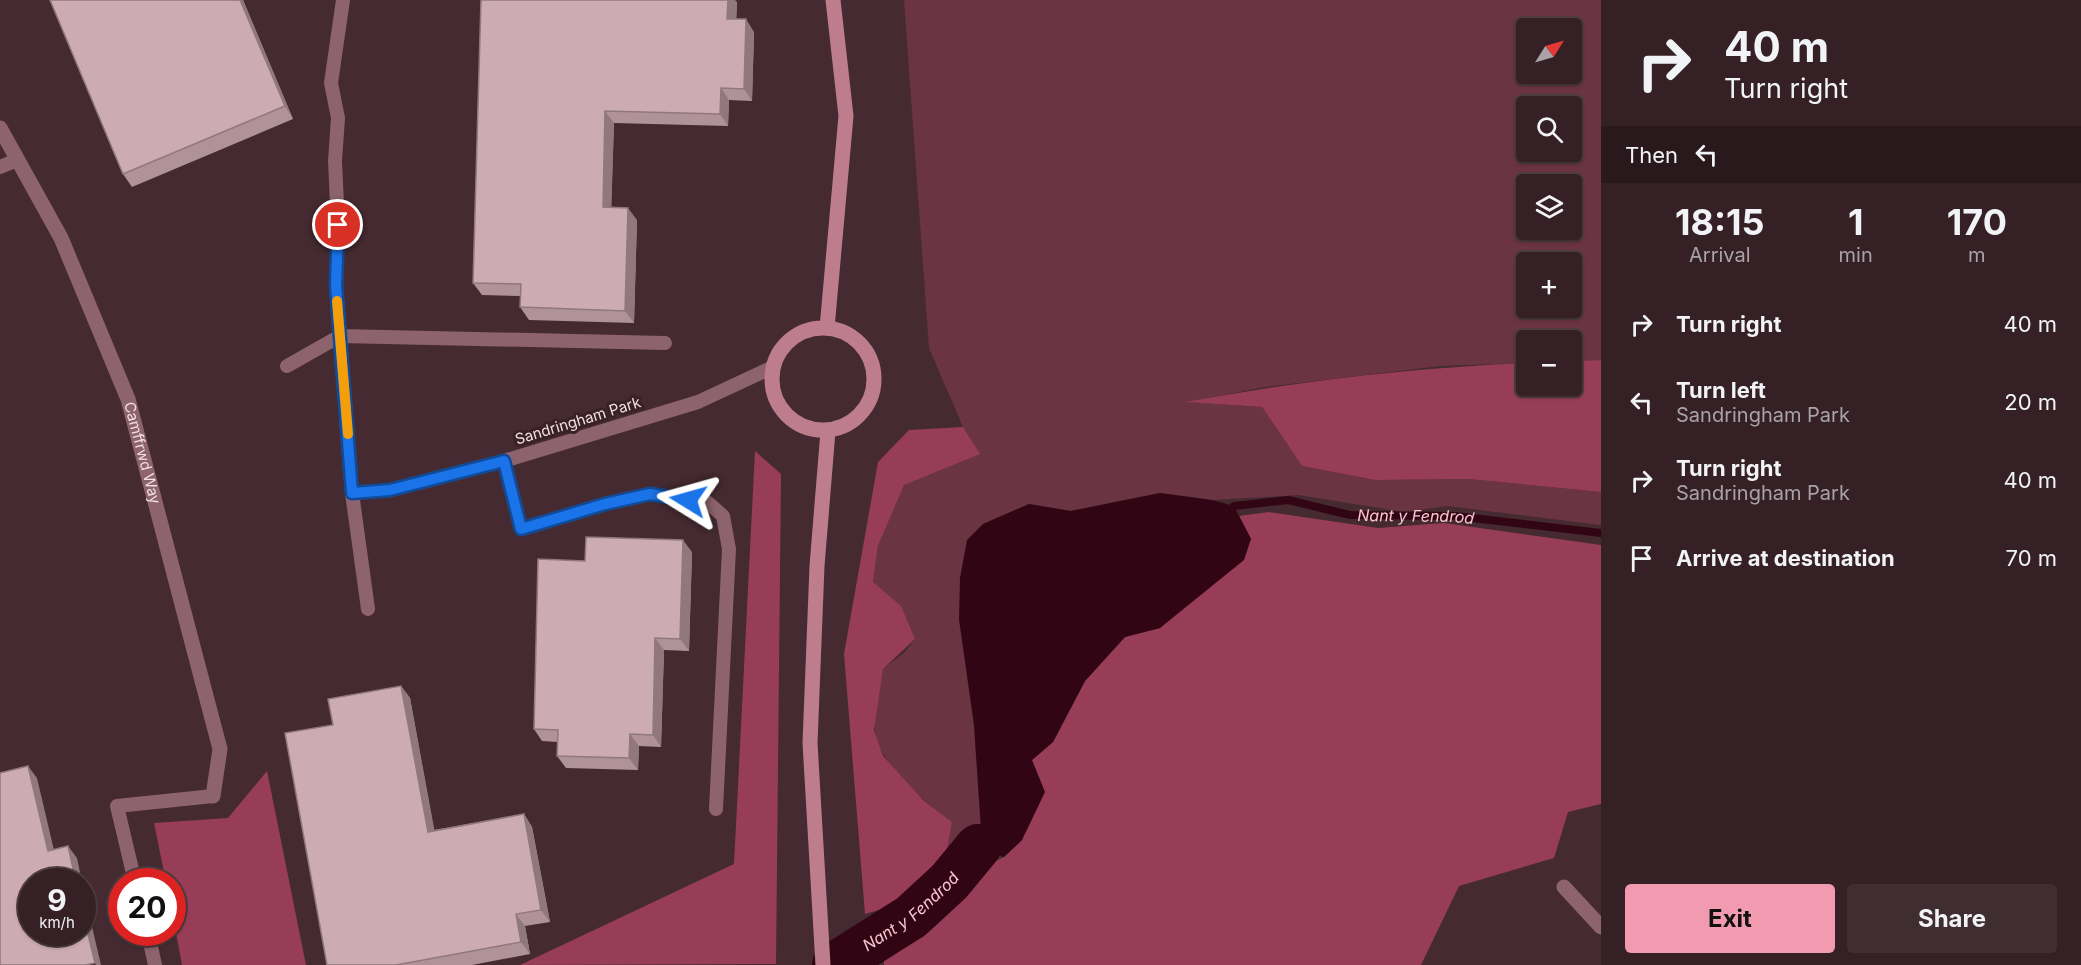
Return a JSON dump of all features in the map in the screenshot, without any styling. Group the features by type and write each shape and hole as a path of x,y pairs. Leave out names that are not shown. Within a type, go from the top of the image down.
{"main road":[{"path":"827,328 846,116 833,0"},
{"path":"827,328 844,333 863,347 872,363 874,382 865,409 853,421 828,431 810,429 785,415 776,400 771,382 773,368 780,351 791,339 807,330 827,328"},
{"path":"823,965 810,743 817,566 828,431"}],"street":[{"name":"Camffrwd Way","path":"0,128 61,238 128,399 220,749 213,796"},
{"path":"1564,887 1601,927"}],"lane":[{"path":"343,0 331,83 338,118 335,161 338,225 336,286 352,493 368,609"},
{"path":"0,167 17,160"},
{"path":"287,366 340,336 665,343"},
{"name":"Sandringham Park","path":"352,493 390,490 504,461 698,402 773,368"},
{"path":"504,461 521,529 605,504 650,494 707,502 723,516 729,549 716,809"},
{"path":"132,868 117,806 213,796"},
{"path":"151,946 155,965"}],"shaded area":[{"path":"904,0 1601,0 1601,360 1582,361 1582,330 1516,330 1516,363 1440,366 1265,387 1188,402 1262,407 1302,466 1375,480 1469,479 1601,492 1601,525 1447,506 1404,512 1299,495 1212,500 1160,493 1070,511 1029,504 983,524 959,619 974,727 981,829 937,882 910,901 946,856 952,822 904,781 877,742 875,713 883,669 904,653 915,639 873,583 878,546 904,484 979,454 963,427 929,348"},
{"path":"1601,360 1601,492 1469,479 1375,480 1302,466 1262,407 1185,402 1355,376 1516,364 1516,396 1582,396 1582,361"},
{"path":"963,427 980,454 904,485 878,546 873,582 901,606 915,639 883,669 874,730 883,756 923,800 952,822 946,856 910,901 865,914 844,654 878,462 909,430"},
{"path":"755,451 781,474 776,964 520,965 734,864"},
{"path":"1160,493 1212,500 1234,506 1251,539 1244,560 1160,628 1125,637 1085,681 1053,742 1032,760 1045,792 1022,840 1004,857 978,847 981,829 974,724 959,619 960,578 967,540 983,524 1029,504 1071,511"},
{"path":"1269,512 1378,528 1444,523 1601,545 1601,804 1568,812 1554,858 1459,886 1421,965 884,965 884,956 979,869 1004,857 1022,840 1032,760 1053,742 1085,681 1125,637 1160,628 1251,539 1239,516"},
{"path":"267,771 306,965 182,965 178,946 186,946 186,868 163,868 154,823 228,818"}],"building":[{"path":"50,0 240,0 285,106 123,174"},
{"path":"481,0 728,0 727,19 746,19 744,89 721,88 720,114 605,111 603,207 628,208 625,311 520,307 521,284 473,283"},
{"path":"586,537 683,540 680,639 655,638 653,735 630,734 629,758 557,756 558,730 534,729 538,559 585,561"},
{"path":"401,686 428,832 524,814 541,910 516,914 521,942 396,965 327,965 285,733 333,725 328,699"},
{"path":"28,766 48,851 68,846 73,868 18,868 18,946 91,946 95,963 0,965 0,773"}],"waterway":[{"name":"Nant y Fendrod","path":"1234,506 1288,500 1350,515 1455,516 1601,533"},
{"name":"Nant y Fendrod","path":"835,965 911,917 949,882 978,847"}],"slow traffic":[{"path":"337,301 348,434"}],"route":[{"path":"338,225 336,286 352,493 390,490 504,461 521,529 605,504 650,494 688,500"}]}
